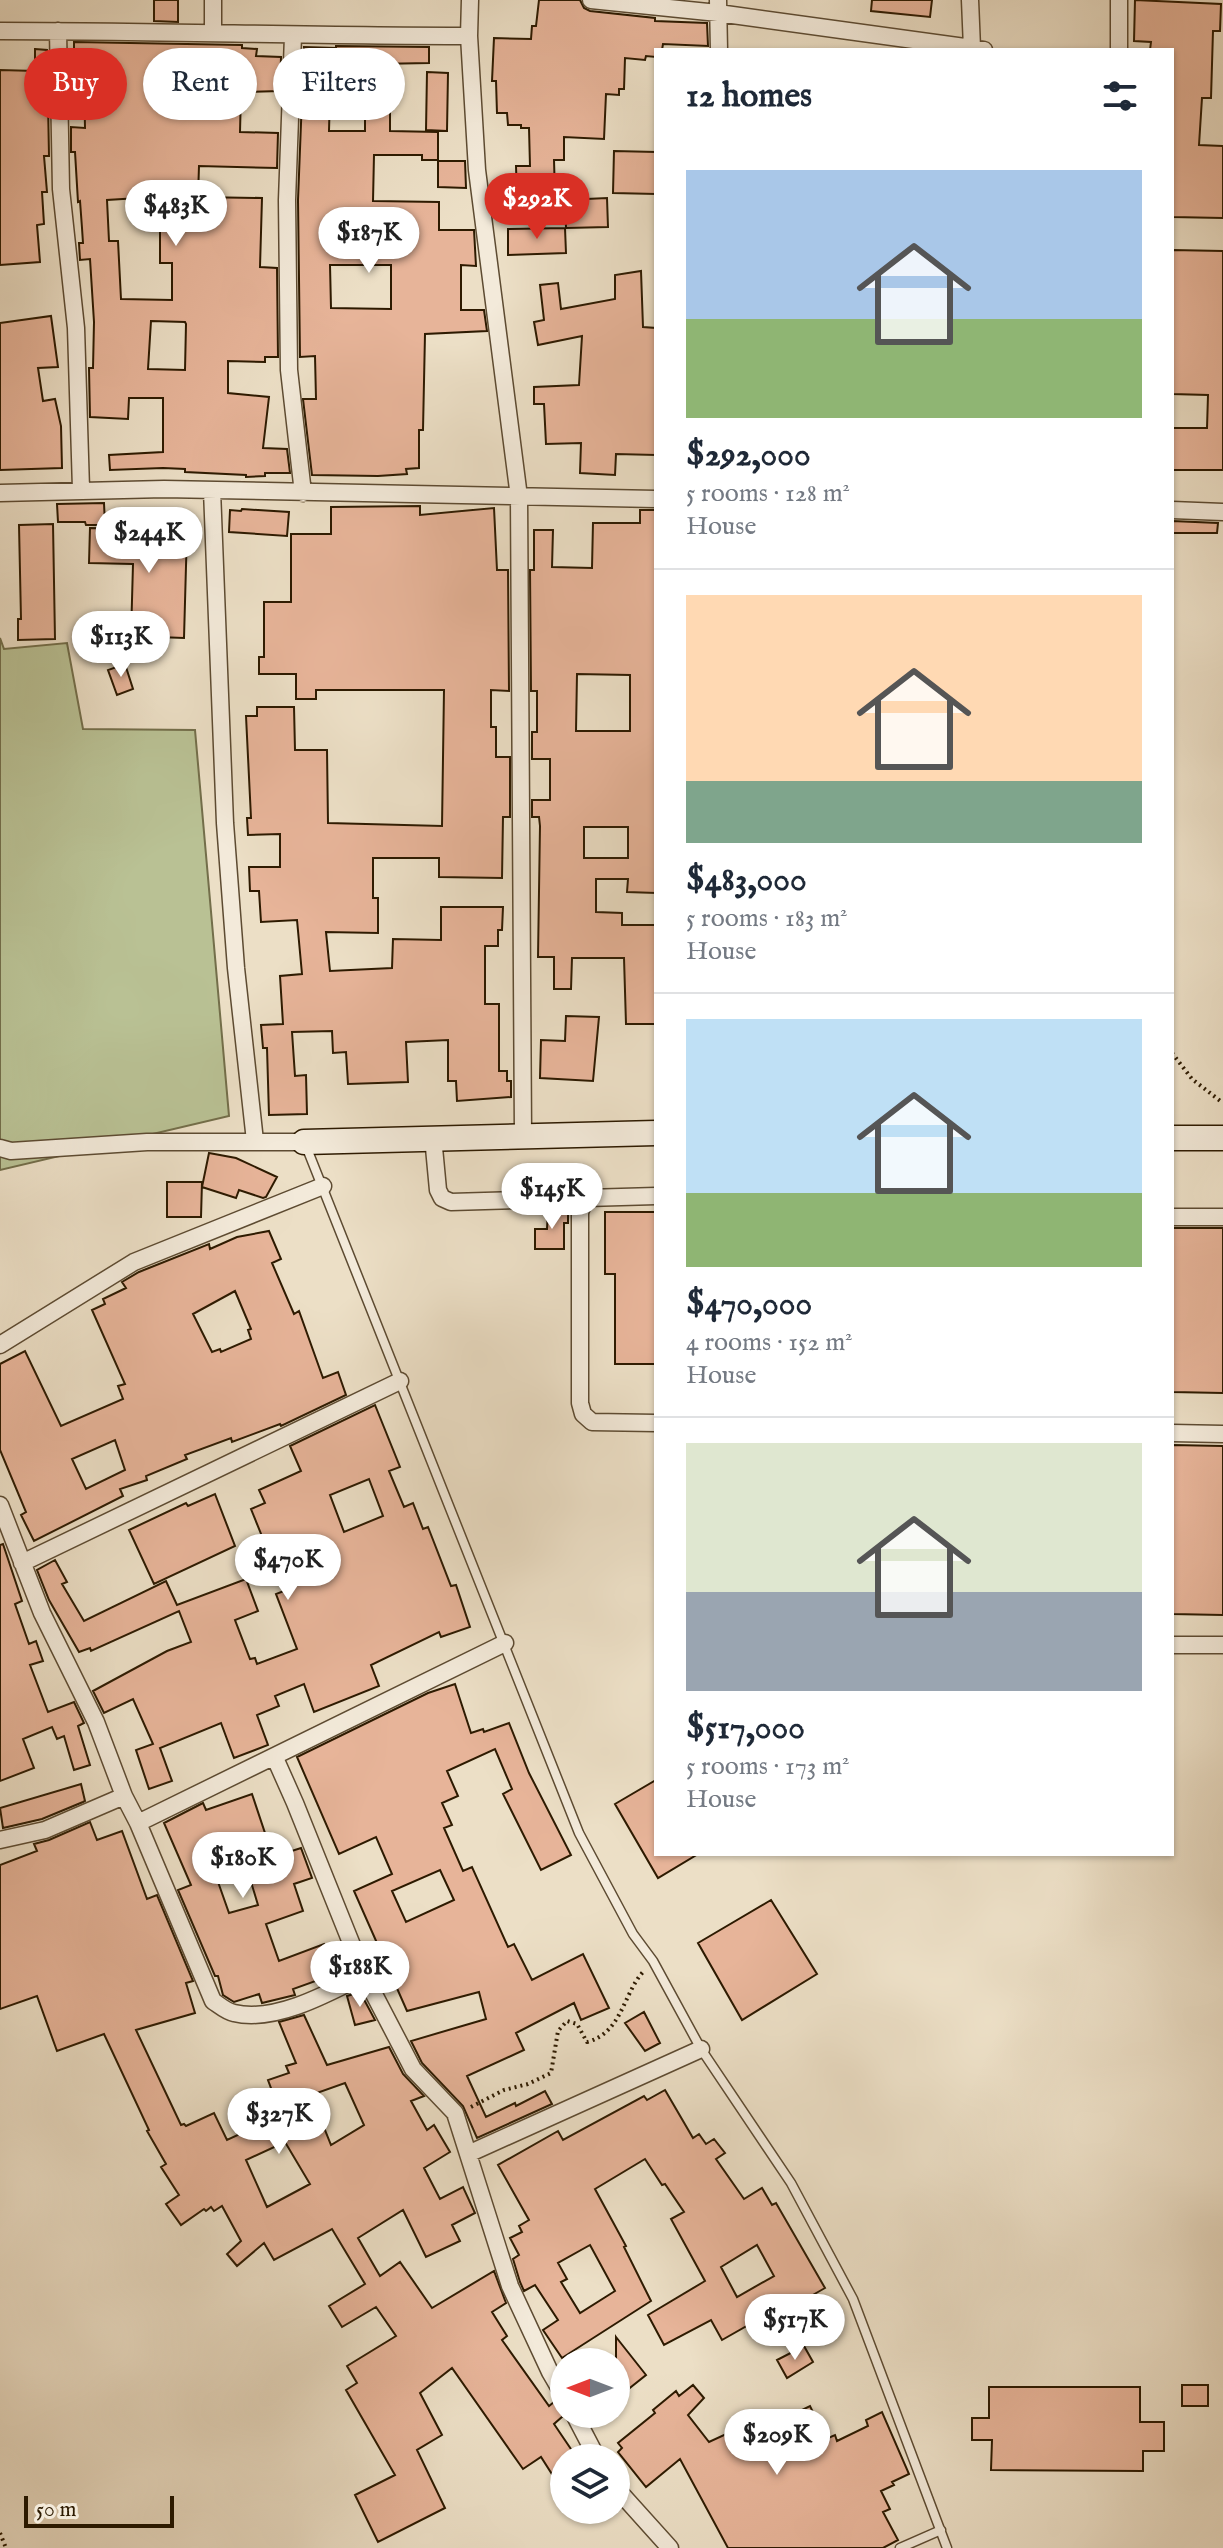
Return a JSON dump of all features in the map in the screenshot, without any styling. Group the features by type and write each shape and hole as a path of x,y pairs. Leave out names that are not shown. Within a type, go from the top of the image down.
{"street":[{"path":"213,0 213,32"},
{"path":"470,0 469,36 477,170 519,497 523,1135"},
{"path":"591,0 718,6 972,48"},
{"path":"970,0 978,48"},
{"path":"1119,0 1119,48"},
{"path":"718,6 719,48"},
{"path":"0,31 469,36"},
{"path":"58,31 61,189 76,328 81,489"},
{"path":"293,36 287,200 289,370 303,493"},
{"path":"0,493 81,489 212,490 654,499"},
{"path":"212,490 225,823 236,968 255,1141"},
{"path":"1174,510 1223,512"},
{"path":"0,1148 11,1151 147,1142 304,1142 654,1133"},
{"path":"433,1137 438,1190 442,1198 451,1202 654,1196"},
{"path":"1174,1138 1223,1138"},
{"path":"0,1345 134,1262 323,1186"},
{"path":"586,1198 580,1212 580,1403 583,1414 592,1422 654,1423"},
{"path":"1174,1217 1223,1217"},
{"path":"22,1563 400,1381"},
{"path":"1174,1433 1223,1434"},
{"path":"0,1505 42,1613 96,1722 124,1796 213,2001 232,2013 262,2013 303,2005 364,1975"},
{"path":"138,1823 505,1643"},
{"path":"1174,1645 1223,1645"},
{"path":"275,1758 364,1975 413,2069 455,2113 510,2286 550,2372"},
{"path":"0,1840 45,1830 124,1796"},
{"path":"468,2154 701,2049"},
{"path":"630,2504 670,2548"}],"lane":[{"path":"304,1142 579,1833 633,1934 653,1961 701,2049 791,2183 853,2299 947,2548"},
{"path":"900,2548 941,2530"}],"path":[{"path":"1174,1056 1192,1079 1223,1103"},
{"path":"455,2113 551,2073 558,2031 567,2021 577,2024 587,2042 596,2039 612,2025 626,2005 635,1981 653,1961"},
{"path":"0,2533 6,2548"}],"green space":[{"path":"0,638 4,649 67,643 83,729 195,730 229,1116 0,1170"}],"building":[{"path":"154,0 178,0 178,22 154,21"},
{"path":"539,0 580,0 584,8 590,11 655,18 655,21 707,23 708,46 663,44 662,48 654,48 654,57 646,56 645,60 625,58 624,89 619,89 619,95 606,94 604,139 564,137 564,160 554,160 555,195 517,197 516,166 530,166 529,128 508,125 507,113 497,113 496,81 492,81 494,38 531,39 532,26 536,26"},
{"path":"872,0 932,0 930,17 871,11"},
{"path":"1135,0 1221,4 1220,31 1213,31 1211,98 1202,98 1199,145 1223,146 1223,218 1174,217 1174,48 1150,48 1151,42 1134,41"},
{"path":"74,42 242,45 242,48 143,48 143,120 240,120 240,132 278,133 277,168 199,166 198,197 262,198 260,267 277,268 278,357 265,357 265,362 228,361 228,393 269,397 263,448 287,449 290,473 246,477 185,472 185,469 110,470 109,455 163,452 163,398 129,398 128,419 90,417 89,368 93,368 94,322 90,259 80,260 79,243 83,243 80,201 75,152 71,152 71,127 85,128 85,120 127,120 127,48 74,48","holes":["155,197 154,225 160,225 160,263 172,263 172,300 121,299 118,241 109,241 107,200","151,321 185,322 185,370 148,369"]},
{"path":"336,46 429,47 429,63 405,63 405,48"},
{"path":"257,56 273,57 273,91 257,92"},
{"path":"0,70 24,71 24,120 48,120 49,156 44,156 47,192 42,192 44,224 37,225 40,262 0,265"},
{"path":"427,72 448,73 447,131 426,130"},
{"path":"301,120 329,120 329,131 365,131 365,120 390,120 390,131 438,132 438,160 422,160 422,155 374,155 373,201 439,202 439,230 474,230 476,266 461,265 461,310 484,310 487,331 425,334 419,468 406,469 407,474 312,475 303,399 316,399 315,356 300,357 298,200","holes":["330,265 391,265 391,309 331,308"]},
{"path":"614,151 654,152 654,194 613,193"},
{"path":"438,161 465,161 466,188 438,187"},
{"path":"607,198 608,227 566,228 565,200"},
{"path":"565,228 566,253 508,255 508,229"},
{"path":"1174,250 1223,251 1223,470 1174,470 1174,428 1207,428 1208,395 1174,394"},
{"path":"641,271 643,327 654,328 654,455 616,454 615,475 580,473 581,443 546,444 544,404 534,404 534,387 579,385 582,336 538,345 534,322 544,320 540,285 558,283 561,309 615,299 615,275"},
{"path":"51,316 58,367 38,368 43,401 55,399 61,426 62,468 0,470 0,323"},
{"path":"104,503 105,525 58,522 57,504"},
{"path":"420,506 420,515 494,508 497,570 508,570 509,691 491,690 491,727 496,727 496,757 510,757 510,817 503,817 502,878 439,877 439,858 373,858 373,898 378,898 378,933 326,932 330,971 392,968 393,939 441,940 441,907 503,907 498,946 485,946 485,1004 499,1004 499,1071 507,1071 507,1081 511,1081 511,1097 457,1101 456,1081 448,1081 448,1040 406,1042 408,1082 348,1084 346,1052 333,1053 332,1031 292,1032 295,1076 306,1075 307,1114 269,1115 267,1048 263,1048 261,1025 283,1024 280,976 302,974 297,920 261,922 259,891 250,891 249,867 280,867 280,834 248,835 247,818 251,818 246,716 257,716 257,707 294,707 295,750 327,750 328,823 442,826 444,690 316,690 316,699 296,699 296,674 259,674 259,657 264,657 264,602 291,602 291,534 331,534 331,507"},
{"path":"230,510 289,512 287,536 229,532"},
{"path":"640,510 654,510 654,893 627,892 628,879 596,879 596,912 622,913 622,925 654,925 654,1024 626,1024 624,958 572,958 571,989 554,989 554,957 538,957 540,826 539,817 532,817 532,800 550,800 550,759 532,759 532,732 537,732 537,691 531,691 530,570 534,570 534,530 553,530 552,567 592,568 593,523 640,523","holes":["577,674 630,675 630,731 576,731","584,827 628,827 628,858 584,858"]},
{"path":"1174,521 1218,523 1217,533 1174,533"},
{"path":"53,524 55,639 18,640 18,619 21,619 19,525"},
{"path":"90,528 187,530 184,638 131,636 133,564 89,563"},
{"path":"125,664 133,689 117,695 108,670"},
{"path":"566,1016 599,1017 593,1081 540,1078 541,1040 565,1041"},
{"path":"209,1153 236,1158 277,1177 263,1198 239,1190 236,1198 202,1187"},
{"path":"167,1182 202,1182 201,1217 167,1217"},
{"path":"548,1210 568,1210 568,1223 564,1223 564,1249 535,1249 535,1229 547,1229"},
{"path":"605,1212 654,1212 654,1364 615,1364 615,1274 605,1274"},
{"path":"1174,1228 1223,1228 1223,1393 1174,1392"},
{"path":"269,1231 281,1259 272,1263 294,1314 299,1311 323,1378 338,1372 346,1395 281,1426 232,1442 231,1438 185,1455 187,1459 146,1476 147,1480 120,1489 123,1496 34,1541 21,1515 26,1512 0,1450 0,1364 25,1351 61,1426 123,1399 118,1386 125,1384 92,1310 105,1304 103,1299 126,1288 122,1282 139,1272 209,1244 210,1249 237,1237","holes":["235,1291 251,1329 248,1330 251,1339 221,1352 220,1349 212,1352 193,1314","115,1440 125,1470 86,1489 72,1459"]},
{"path":"375,1405 400,1467 389,1471 404,1507 413,1503 423,1529 428,1527 451,1586 456,1585 470,1627 441,1637 439,1632 371,1665 379,1686 314,1712 304,1684 275,1696 279,1706 257,1715 268,1745 234,1758 221,1723 160,1748 172,1781 149,1789 136,1750 153,1744 133,1699 104,1713 93,1691 167,1651 191,1642 179,1611 91,1651 90,1648 79,1652 49,1600 37,1570 55,1560 67,1582 62,1584 84,1621 166,1581 177,1605 246,1579 258,1611 235,1620 250,1659 255,1658 257,1664 297,1649 276,1594 284,1591 251,1509 265,1503 259,1490 301,1471 290,1446","holes":["369,1479 383,1516 344,1532 330,1495"]},
{"path":"1174,1445 1223,1446 1223,1615 1174,1614"},
{"path":"215,1494 235,1546 154,1584 129,1530 186,1503 188,1506"},
{"path":"3,1544 22,1601 15,1604 29,1644 36,1641 43,1661 30,1665 48,1712 74,1702 84,1723 78,1726 90,1765 74,1770 64,1736 57,1739 52,1727 23,1739 34,1768 0,1781 0,1545"},
{"path":"455,1684 471,1733 509,1723 529,1773 571,1855 541,1870 503,1794 512,1789 495,1749 447,1771 458,1796 442,1803 452,1825 444,1828 463,1871 472,1867 508,1947 514,1944 532,1980 583,1954 609,2008 581,2020 574,2003 516,2033 524,2050 467,2076 486,2117 545,2091 552,2104 477,2138 463,2106 422,2063 411,2041 486,2019 479,1992 407,2011 354,1891 392,1874 376,1837 339,1854 297,1757 428,1693","holes":["440,1870 454,1900 406,1922 392,1891"]},
{"path":"654,1781 654,1856 695,1856 658,1878 615,1804"},
{"path":"81,1784 85,1801 42,1819 3,1828 0,1808"},
{"path":"252,1794 273,1857 301,1848 312,1878 294,1884 303,1911 266,1924 279,1961 324,1944 329,1958 333,1957 338,1973 293,1989 295,1995 262,2003 259,1994 234,2002 223,1995 218,1976 215,1976 178,1890 191,1885 164,1823 203,1803 206,1810","holes":["242,1852 258,1905 229,1913 211,1862"]},
{"path":"90,1822 97,1840 122,1831 147,1899 157,1895 193,1981 186,1983 195,2013 136,2030 181,2125 186,2126 214,2113 227,2140 281,2115 268,2080 289,2073 286,2066 296,2063 279,2022 304,2015 327,2065 389,2047 403,2074 424,2096 411,2101 427,2130 434,2125 450,2152 424,2168 440,2199 463,2187 475,2213 452,2225 460,2241 426,2257 403,2210 358,2238 380,2276 400,2262 432,2308 494,2271 506,2303 492,2312 507,2336 502,2340 550,2405 550,2428 557,2428 568,2444 550,2444 550,2471 541,2457 523,2469 452,2368 420,2393 442,2435 417,2450 445,2508 378,2542 355,2495 395,2475 346,2390 357,2383 347,2366 396,2336 376,2307 342,2327 329,2306 365,2284 332,2229 274,2260 264,2243 237,2266 227,2254 241,2241 222,2206 214,2211 211,2207 206,2211 204,2209 181,2225 166,2204 179,2195 161,2167 166,2164 147,2131 104,2034 57,2051 37,1996 0,2009 0,1865 37,1851 34,1844","holes":["345,2083 364,2125 331,2145 311,2095","285,2142 310,2184 267,2207 246,2160"]},
{"path":"771,1900 817,1974 742,2020 698,1943"},
{"path":"360,1992 375,2020 355,2025 347,1996"},
{"path":"644,2012 660,2043 645,2051 625,2023"},
{"path":"665,2090 693,2138 699,2134 706,2144 714,2139 725,2153 716,2159 744,2199 762,2188 772,2205 776,2203 825,2288 797,2304 794,2299 722,2340 711,2320 664,2345 648,2315 705,2281 671,2219 684,2212 645,2159 595,2189 651,2301 578,2348 555,2348 543,2330 558,2320 535,2285 524,2291 520,2282 513,2259 519,2255 510,2238 522,2232 519,2226 529,2220 498,2165 558,2131 563,2140 644,2096 647,2100","holes":["590,2245 615,2291 580,2313 561,2282 567,2279 558,2263","757,2245 774,2276 737,2297 721,2267"]},
{"path":"616,2337 625,2348 616,2348"},
{"path":"804,2346 813,2362 787,2378 777,2360"},
{"path":"630,2355 646,2375 630,2388"},
{"path":"693,2385 704,2398 688,2415 709,2442 737,2429 742,2439 810,2406 826,2439 835,2435 837,2441 868,2426 866,2420 882,2412 909,2474 881,2491 890,2509 883,2512 898,2540 883,2548 728,2548 680,2459 646,2487 630,2467 630,2444 618,2443 676,2391 679,2396"},
{"path":"1182,2385 1208,2385 1208,2406 1182,2406"},
{"path":"989,2387 1140,2387 1140,2422 1164,2422 1164,2451 1143,2451 1143,2471 991,2470 992,2440 972,2440 972,2418 989,2418"}]}
